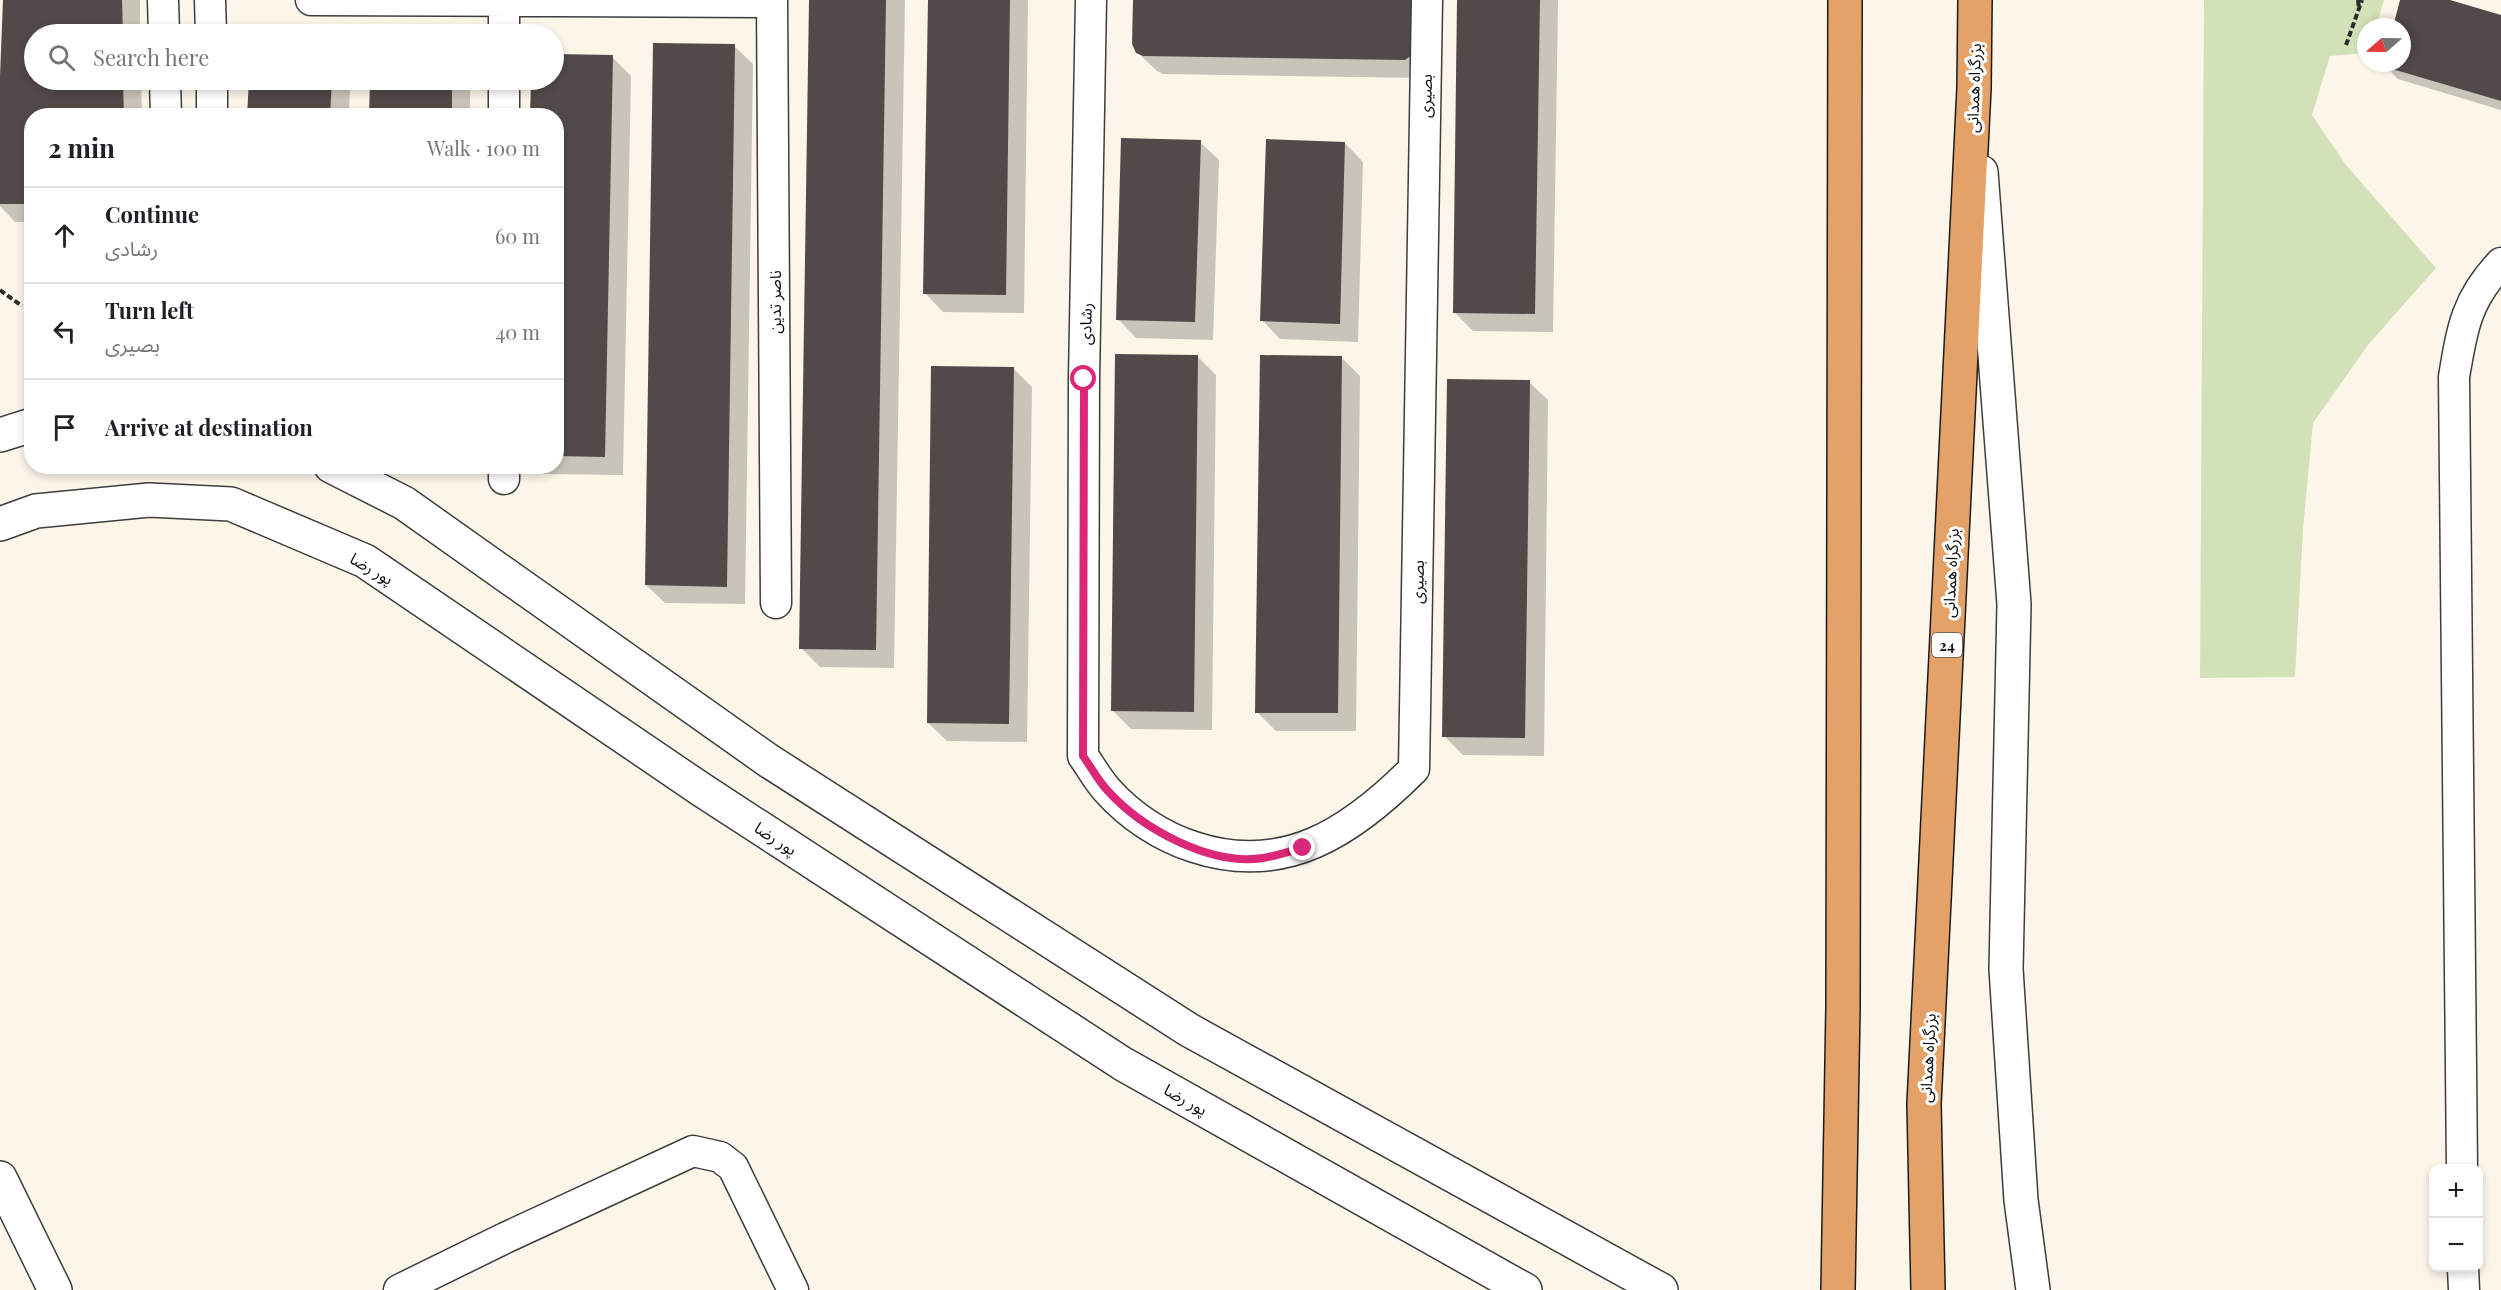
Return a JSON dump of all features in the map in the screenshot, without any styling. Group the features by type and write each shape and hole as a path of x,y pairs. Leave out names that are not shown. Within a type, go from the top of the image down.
{"highway":[{"path":"1838,1290 1843,1007 1845,0"},
{"name":"بزرگراه همدانی","path":"1928,1290 1924,1104 1974,88 1975,0"}],"street":[{"path":"163,0 164,24"},
{"path":"210,0 211,24"},
{"path":"311,0 772,1"},
{"name":"رشادی","path":"1083,756 1084,379 1091,0"},
{"name":"بصیری","path":"1083,756 1107,790 1143,822 1179,842 1219,855 1261,858 1303,848 1348,825 1386,797 1414,769 1427,0"},
{"path":"504,1 504,24"},
{"name":"ناصر تدین","path":"772,1 776,603"},
{"path":"1974,88 2014,604 2006,969 2021,1200 2033,1290"},
{"path":"165,90 166,108"},
{"path":"212,90 212,108"},
{"path":"504,90 504,108"},
{"path":"2462,1164 2454,377 2463,323 2484,281 2501,263"},
{"path":"0,435 24,428"},
{"path":"347,474 404,503 769,760 1189,1030 1660,1290"},
{"name":"پور رضا","path":"0,524 36,511 149,500 231,504 365,561 712,797 1123,1064 1526,1290"},
{"path":"399,1290 693,1151 720,1157 733,1167 793,1290"},
{"path":"0,1178 55,1290"},
{"path":"2463,1272 2464,1290"}],"path":[{"path":"2358,0 2359,9"},
{"path":"2346,45 2362,0"},
{"path":"0,290 22,306"}],"green space":[{"path":"2204,0 2384,0 2379,18 2357,18 2357,54 2330,56 2312,115 2346,165 2436,268 2368,345 2313,423 2303,529 2295,677 2200,678"}],"building":[{"path":"3,0 122,0 123,24 24,24 24,90 123,90 124,108 24,108 24,204 0,204 0,76"},
{"path":"809,0 886,0 876,650 799,649"},
{"path":"928,0 1010,0 1006,295 923,294"},
{"path":"1133,0 1421,0 1412,55 1405,60 1143,56 1136,53 1132,44"},
{"path":"1457,0 1540,0 1535,314 1453,313"},
{"path":"2400,0 2450,0 2501,15 2501,101 2402,72 2411,72 2411,18 2395,18"},
{"path":"653,43 735,44 727,587 645,585"},
{"path":"564,54 613,55 605,457 564,456 564,108 530,108 531,90 564,90"},
{"path":"248,90 331,90 330,108 247,108"},
{"path":"370,90 452,90 452,108 369,108"},
{"path":"1121,138 1201,140 1195,322 1116,320"},
{"path":"1266,139 1345,142 1340,324 1260,321"},
{"path":"1115,354 1198,355 1194,712 1111,711"},
{"path":"1260,355 1342,356 1338,713 1255,713"},
{"path":"931,366 1014,367 1009,724 927,723"},
{"path":"1447,379 1530,380 1525,738 1442,737"}],"route":[{"path":"1084,379 1083,756 1107,790 1143,822 1179,842 1219,855 1261,858 1303,848"}]}
